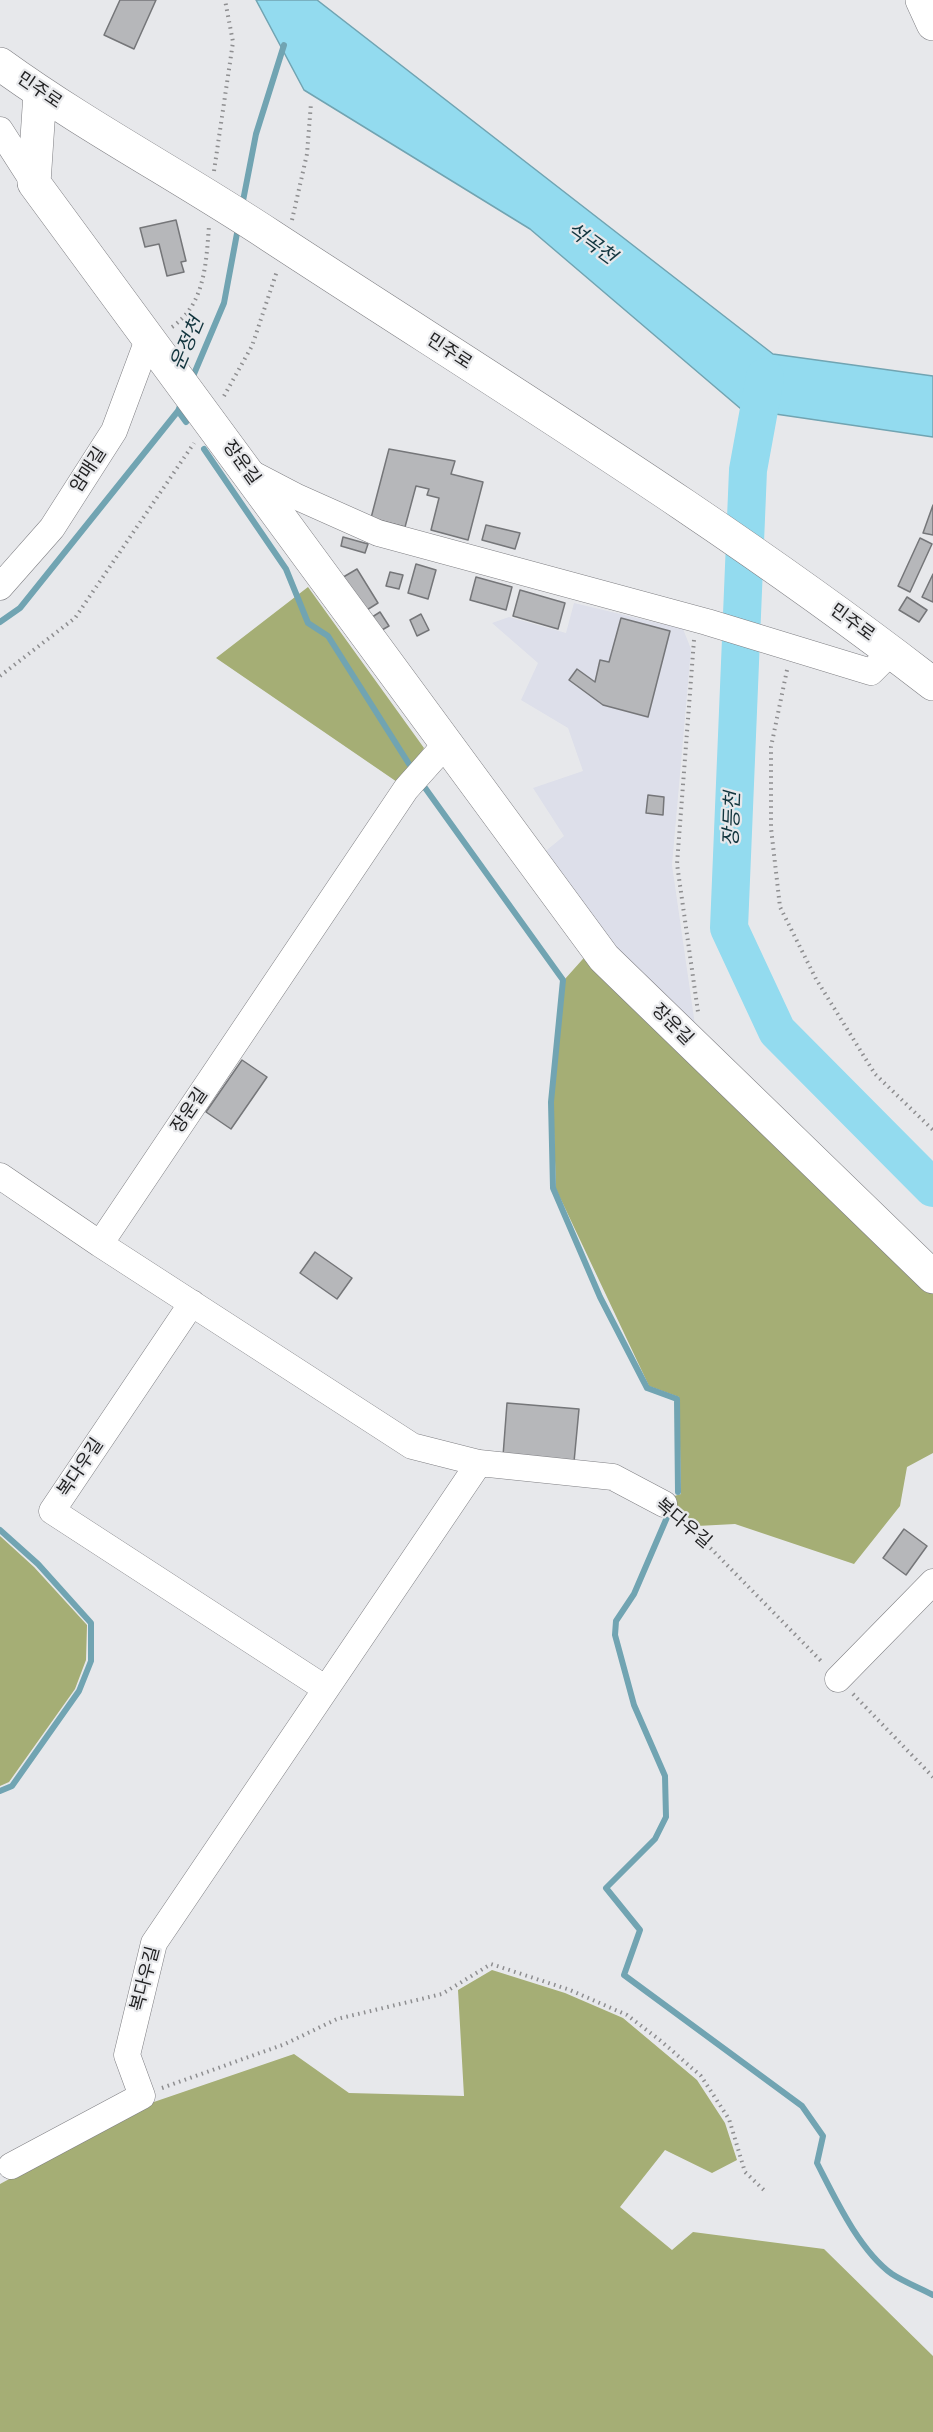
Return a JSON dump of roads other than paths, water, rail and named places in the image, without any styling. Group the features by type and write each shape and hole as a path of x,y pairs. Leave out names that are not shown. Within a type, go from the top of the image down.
{"main road":[{"path":"922,0 933,24"},
{"name":"민주로","path":"0,64 40,93 225,206 708,520 933,684"},
{"path":"34,183 40,93"},
{"name":"장운길","path":"34,183 604,958 933,1277"}],"street":[{"name":"장운길","path":"0,130 34,183"},
{"name":"암매길","path":"0,587 52,528 114,430 156,347"},
{"name":"민주로","path":"246,471 378,533 700,620 871,672 891,652"},
{"name":"장운길","path":"100,1244 406,789 447,743"},
{"name":"복다우길","path":"0,1176 100,1244 412,1446 479,1463 613,1477 664,1504"},
{"name":"복다우길","path":"192,1303 52,1511 326,1689"},
{"name":"복다우길","path":"11,2166 142,2096 127,2055 154,1942 479,1463"},
{"path":"838,1679 933,1582"}],"water":[{"name":"석곡천","path":"256,0 317,0 773,354 933,376 933,437 741,409 530,229 304,90"}],"waterway":[{"name":"운정천","path":"242,206 256,134 284,45"},
{"name":"운정천","path":"191,381 224,303 238,228"},
{"name":"장등천","path":"765,377 748,470 729,928 777,1031 933,1188"},
{"name":"운정천","path":"0,622 20,608 178,411 182,401"},
{"path":"178,411 186,422"},
{"path":"204,449 286,569 308,623 328,636 409,764"},
{"path":"423,785 563,980 551,1102 553,1188 600,1297 647,1388 677,1399 678,1492"},
{"path":"668,1515 634,1594 616,1621 615,1635 634,1705 665,1776 666,1817 655,1839 606,1888 640,1930 624,1975 802,2106 823,2136 817,2163 859,2238 880,2264 892,2274 933,2295"},
{"path":"0,1530 38,1564 91,1623 91,1661 79,1691 12,1786 0,1791"}]}
